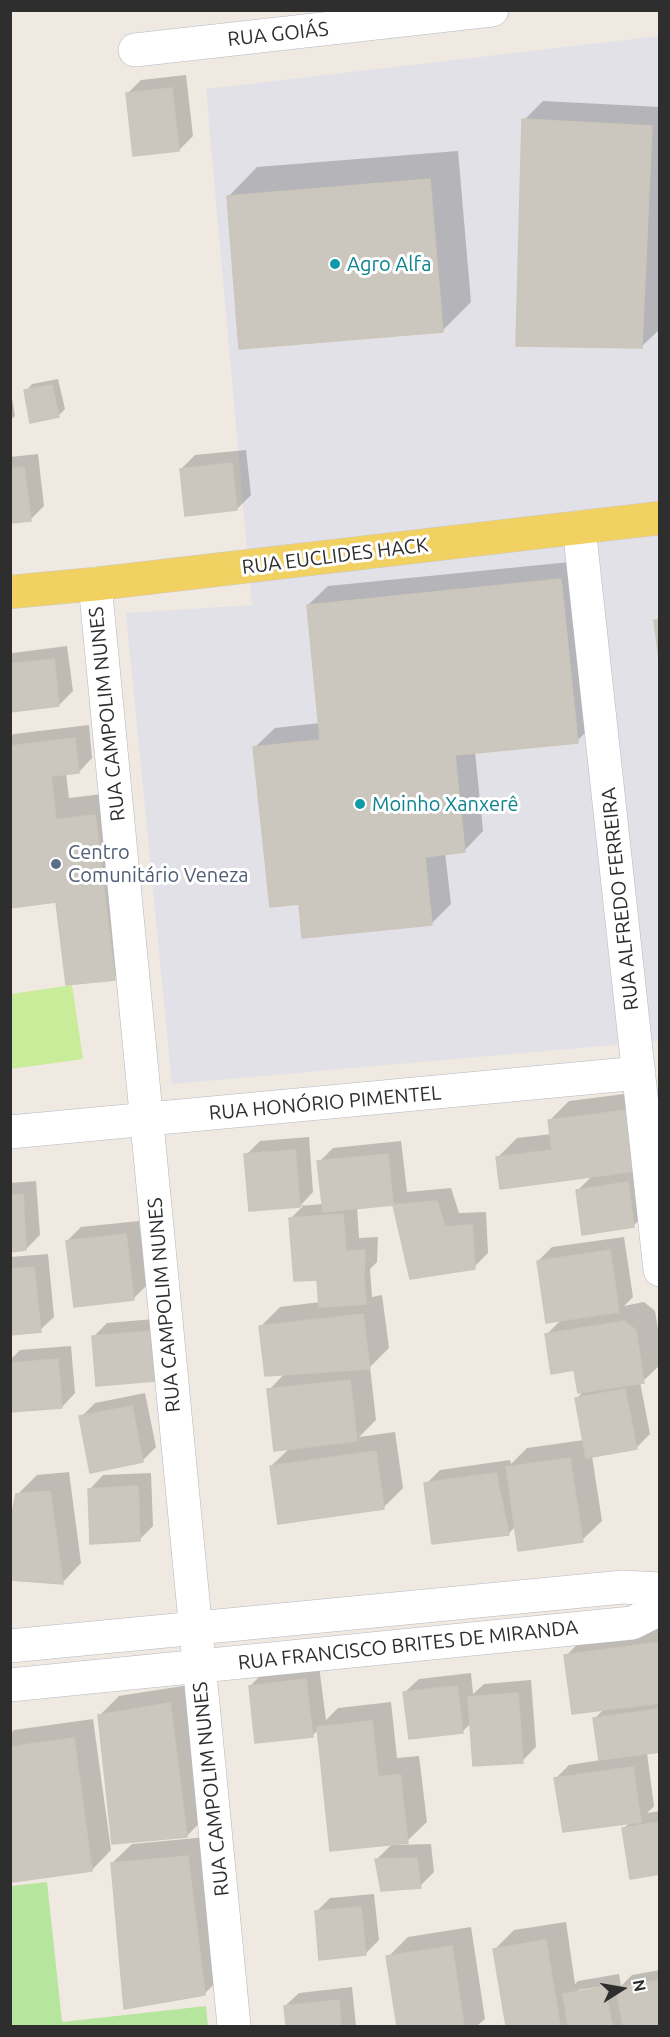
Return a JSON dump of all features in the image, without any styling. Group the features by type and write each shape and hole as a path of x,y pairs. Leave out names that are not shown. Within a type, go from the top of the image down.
{"main road":[{"name":"RUA EUCLIDES HACK","path":"10,592 660,518"}],"street":[{"name":"RUA GOIÁS","path":"135,50 492,10"},
{"name":"RUA ALFREDO FERREIRA","path":"579,527 660,1270"},
{"name":"RUA CAMPOLIM NUNES","path":"95,584 234,2026"},
{"name":"RUA HONÓRIO PIMENTEL","path":"10,1132 639,1073"},
{"name":"RUA FRANCISCO BRITES DE MIRANDA","path":"10,1646 623,1587 660,1589"},
{"path":"515,1597 518,1634"},
{"name":"RUA FRANCISCO BRITES DE MIRANDA","path":"10,1685 632,1623 660,1609"},
{"path":"367,1611 370,1649"}],"shaded area":[{"path":"659,36 659,1041 172,1084 126,613 252,605 206,89"}],"green space":[{"path":"72,985 83,1059 11,1069 11,994"},
{"path":"47,1882 62,2022 206,2006 208,2026 11,2026 11,1886"}],"building":[{"path":"172,88 179,151 133,156 126,93"},
{"path":"522,119 652,126 642,348 516,346"},
{"name":"Agro Alfa","path":"430,179 443,332 239,349 227,196"},
{"path":"52,385 59,417 30,423 24,390"},
{"path":"232,463 237,510 185,516 180,469"},
{"path":"24,467 31,521 10,523 10,469"},
{"name":"Moinho Xanxerê","path":"561,579 578,743 455,755 465,852 425,857 432,925 302,938 299,904 270,907 253,747 320,740 307,605"},
{"path":"654,620 660,620 660,667"},
{"path":"54,659 59,706 10,712 10,664"},
{"path":"75,738 79,773 51,776 56,820 10,825 10,746"},
{"name":"Centro Comunitário Veneza","path":"95,815 115,980 66,985 56,902 10,908 10,825"},
{"path":"629,1110 636,1171 500,1189 496,1157 552,1150 548,1120"},
{"path":"295,1150 300,1207 249,1211 244,1154"},
{"path":"388,1154 393,1205 323,1212 317,1161"},
{"path":"628,1182 634,1227 582,1235 576,1190"},
{"path":"23,1194 26,1250 10,1252 10,1195"},
{"path":"437,1201 445,1227 472,1225 475,1269 410,1279 393,1205"},
{"path":"343,1214 346,1251 365,1250 364,1278 294,1281 289,1218"},
{"path":"126,1234 134,1300 74,1307 66,1241"},
{"path":"610,1250 619,1312 546,1323 537,1261"},
{"path":"34,1267 41,1332 10,1335 10,1269"},
{"path":"364,1278 366,1304 319,1307 317,1281"},
{"path":"363,1314 370,1369 265,1376 259,1326"},
{"path":"624,1321 636,1330 644,1383 578,1393 574,1370 551,1374 545,1334"},
{"path":"152,1331 156,1381 96,1386 92,1336"},
{"path":"58,1359 62,1408 10,1412 10,1363"},
{"path":"350,1380 357,1441 274,1451 267,1389"},
{"path":"625,1389 637,1449 586,1458 575,1398"},
{"path":"132,1406 143,1462 90,1473 79,1416"},
{"path":"376,1451 384,1509 278,1524 270,1466"},
{"path":"570,1458 583,1542 518,1551 506,1467"},
{"path":"496,1473 509,1535 432,1544 424,1483"},
{"path":"138,1486 140,1541 90,1544 88,1489"},
{"path":"50,1491 63,1584 10,1580 10,1524 16,1494"},
{"path":"660,1642 660,1703 572,1714 564,1655"},
{"path":"306,1679 313,1737 255,1743 249,1686"},
{"path":"457,1686 463,1733 409,1739 403,1692"},
{"path":"518,1693 523,1763 473,1766 468,1697"},
{"path":"170,1703 187,1837 112,1844 98,1715"},
{"path":"660,1709 660,1752 599,1760 593,1718"},
{"path":"372,1721 378,1777 400,1774 408,1843 330,1851 317,1727"},
{"path":"74,1738 92,1871 12,1882 10,1747"},
{"path":"633,1767 641,1822 563,1832 554,1778"},
{"path":"660,1822 660,1874 630,1879 622,1828"},
{"path":"188,1856 205,1995 124,2009 111,1863"},
{"path":"417,1858 421,1888 381,1891 375,1859"},
{"path":"361,1907 366,1955 319,1960 315,1911"},
{"path":"546,1940 560,2026 506,2026 493,1949"},
{"path":"452,1946 464,2026 397,2026 386,1956"},
{"path":"660,1980 660,2026 623,2026 616,1988"},
{"path":"605,1987 612,2026 568,2026 563,1994"},
{"path":"339,2000 341,2026 286,2026 284,2006"}],"place":[{"name":"Agro Alfa","path":"335,264"},
{"name":"Moinho Xanxerê","path":"360,804"},
{"name":"Centro Comunitário Veneza","path":"56,864"}]}
